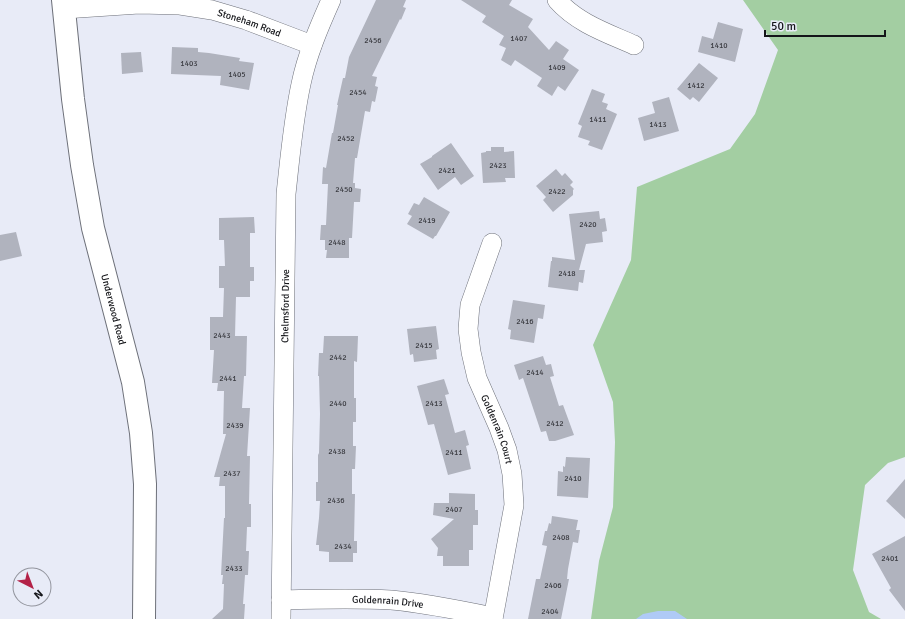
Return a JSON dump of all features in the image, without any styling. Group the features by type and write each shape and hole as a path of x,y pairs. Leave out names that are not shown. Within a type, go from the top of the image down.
{"street":[{"name":"Chelmsford Drive","path":"281,619 286,194 292,135 301,84 312,45 331,0"},
{"path":"557,0 574,16 589,25 634,45"},
{"name":"Stoneham Road","path":"64,5 180,5 212,10 246,20 312,45"},
{"name":"Underwood Road","path":"64,5 73,99 83,173 93,228 133,382 141,433 145,484 144,619"},
{"name":"Goldenrain Court","path":"492,243 470,305 468,329 471,352 478,378 507,450 512,474 514,505 493,618"},
{"name":"Goldenrain Drive","path":"281,600 391,600 438,606 493,618"}],"green space":[{"path":"743,0 905,0 905,457 888,463 865,485 853,570 869,612 881,619 591,619 599,561 613,507 615,442 613,402 593,345 631,260 637,187 730,149 755,114 778,50"}],"water":[{"path":"658,611 675,611 687,619 636,619 643,614"}],"building":[{"path":"376,0 406,0 403,7 406,8 372,76 377,77 375,86 378,87 375,102 372,101 370,112 365,111 357,158 355,158 353,183 355,183 355,188 361,189 360,202 354,202 352,238 349,238 349,258 326,258 327,250 325,250 325,240 320,240 321,225 326,225 328,184 322,184 323,167 326,168 337,105 343,78 345,78 349,57"},
{"path":"461,0 512,0 509,5 533,19 528,27 549,50 556,41 569,50 563,59 579,70 565,91 558,86 552,96 537,86 542,78 515,60 511,66 501,60 506,48 499,45 504,36 482,22 486,16"},
{"path":"718,22 743,29 735,62 698,52 702,36 713,39"},
{"path":"172,47 198,48 198,52 240,58 239,61 254,63 249,90 220,85 221,76 171,74"},
{"path":"141,52 143,72 122,74 121,53"},
{"path":"699,63 718,78 699,102 693,97 690,100 677,89"},
{"path":"592,89 605,94 602,102 608,104 606,109 617,114 602,150 588,145 590,141 578,137 582,126 578,124"},
{"path":"669,97 679,131 644,141 638,118 655,113 652,102"},
{"path":"451,143 474,176 461,185 455,177 438,190 420,164"},
{"path":"491,147 504,147 504,152 514,151 515,178 505,178 506,182 483,183 481,153 491,151"},
{"path":"556,169 562,176 565,173 573,182 570,185 574,189 573,195 553,212 543,200 546,197 536,186"},
{"path":"424,197 450,212 433,239 407,224 412,216 408,214 414,203 419,205"},
{"path":"599,211 600,219 605,218 607,231 602,232 603,242 586,244 579,270 585,270 583,283 579,282 578,291 548,287 552,257 575,260 569,214"},
{"path":"254,217 255,233 250,233 250,267 254,267 254,281 250,281 250,297 236,297 235,336 247,336 246,376 244,376 242,408 250,408 247,456 250,456 249,504 251,504 251,527 247,527 246,551 249,551 248,575 245,575 243,604 245,604 244,619 212,619 223,609 224,584 222,584 223,575 221,575 225,518 225,486 219,486 220,477 214,477 226,434 223,434 224,391 217,391 218,383 212,383 214,350 210,350 210,317 223,317 224,288 219,288 219,266 225,266 224,240 219,240 219,218"},
{"path":"16,232 22,256 0,261 0,235"},
{"path":"513,300 545,305 543,319 538,318 534,343 510,339 511,330 508,329"},
{"path":"436,326 439,349 436,350 437,359 414,362 413,354 410,355 407,329"},
{"path":"324,336 358,336 357,362 354,361 354,398 356,398 356,422 353,422 353,446 356,446 355,469 352,469 352,494 355,494 354,541 357,541 357,553 353,553 353,562 329,562 329,552 319,551 319,545 316,545 320,501 316,501 320,414 318,376 319,353 323,353"},
{"path":"543,356 546,365 551,364 554,376 550,377 559,406 563,405 574,435 555,441 549,441 546,431 541,432 523,378 519,380 514,365"},
{"path":"444,379 449,394 445,395 455,433 465,430 469,445 466,446 471,469 448,475 434,424 428,425 417,386"},
{"path":"566,457 590,458 588,498 557,496 558,471 563,472"},
{"path":"905,479 905,519 886,501"},
{"path":"449,493 475,494 475,510 478,510 478,525 473,525 473,550 469,550 469,566 443,566 443,556 437,556 438,548 431,539 454,519 433,515 434,503 449,503"},
{"path":"552,516 578,520 576,530 580,530 578,543 573,542 568,569 567,579 569,579 561,619 528,619 536,579 540,579 547,546 542,545 545,531 547,531 549,523 551,524"},
{"path":"905,536 905,611 889,590 891,588 872,554"}]}
